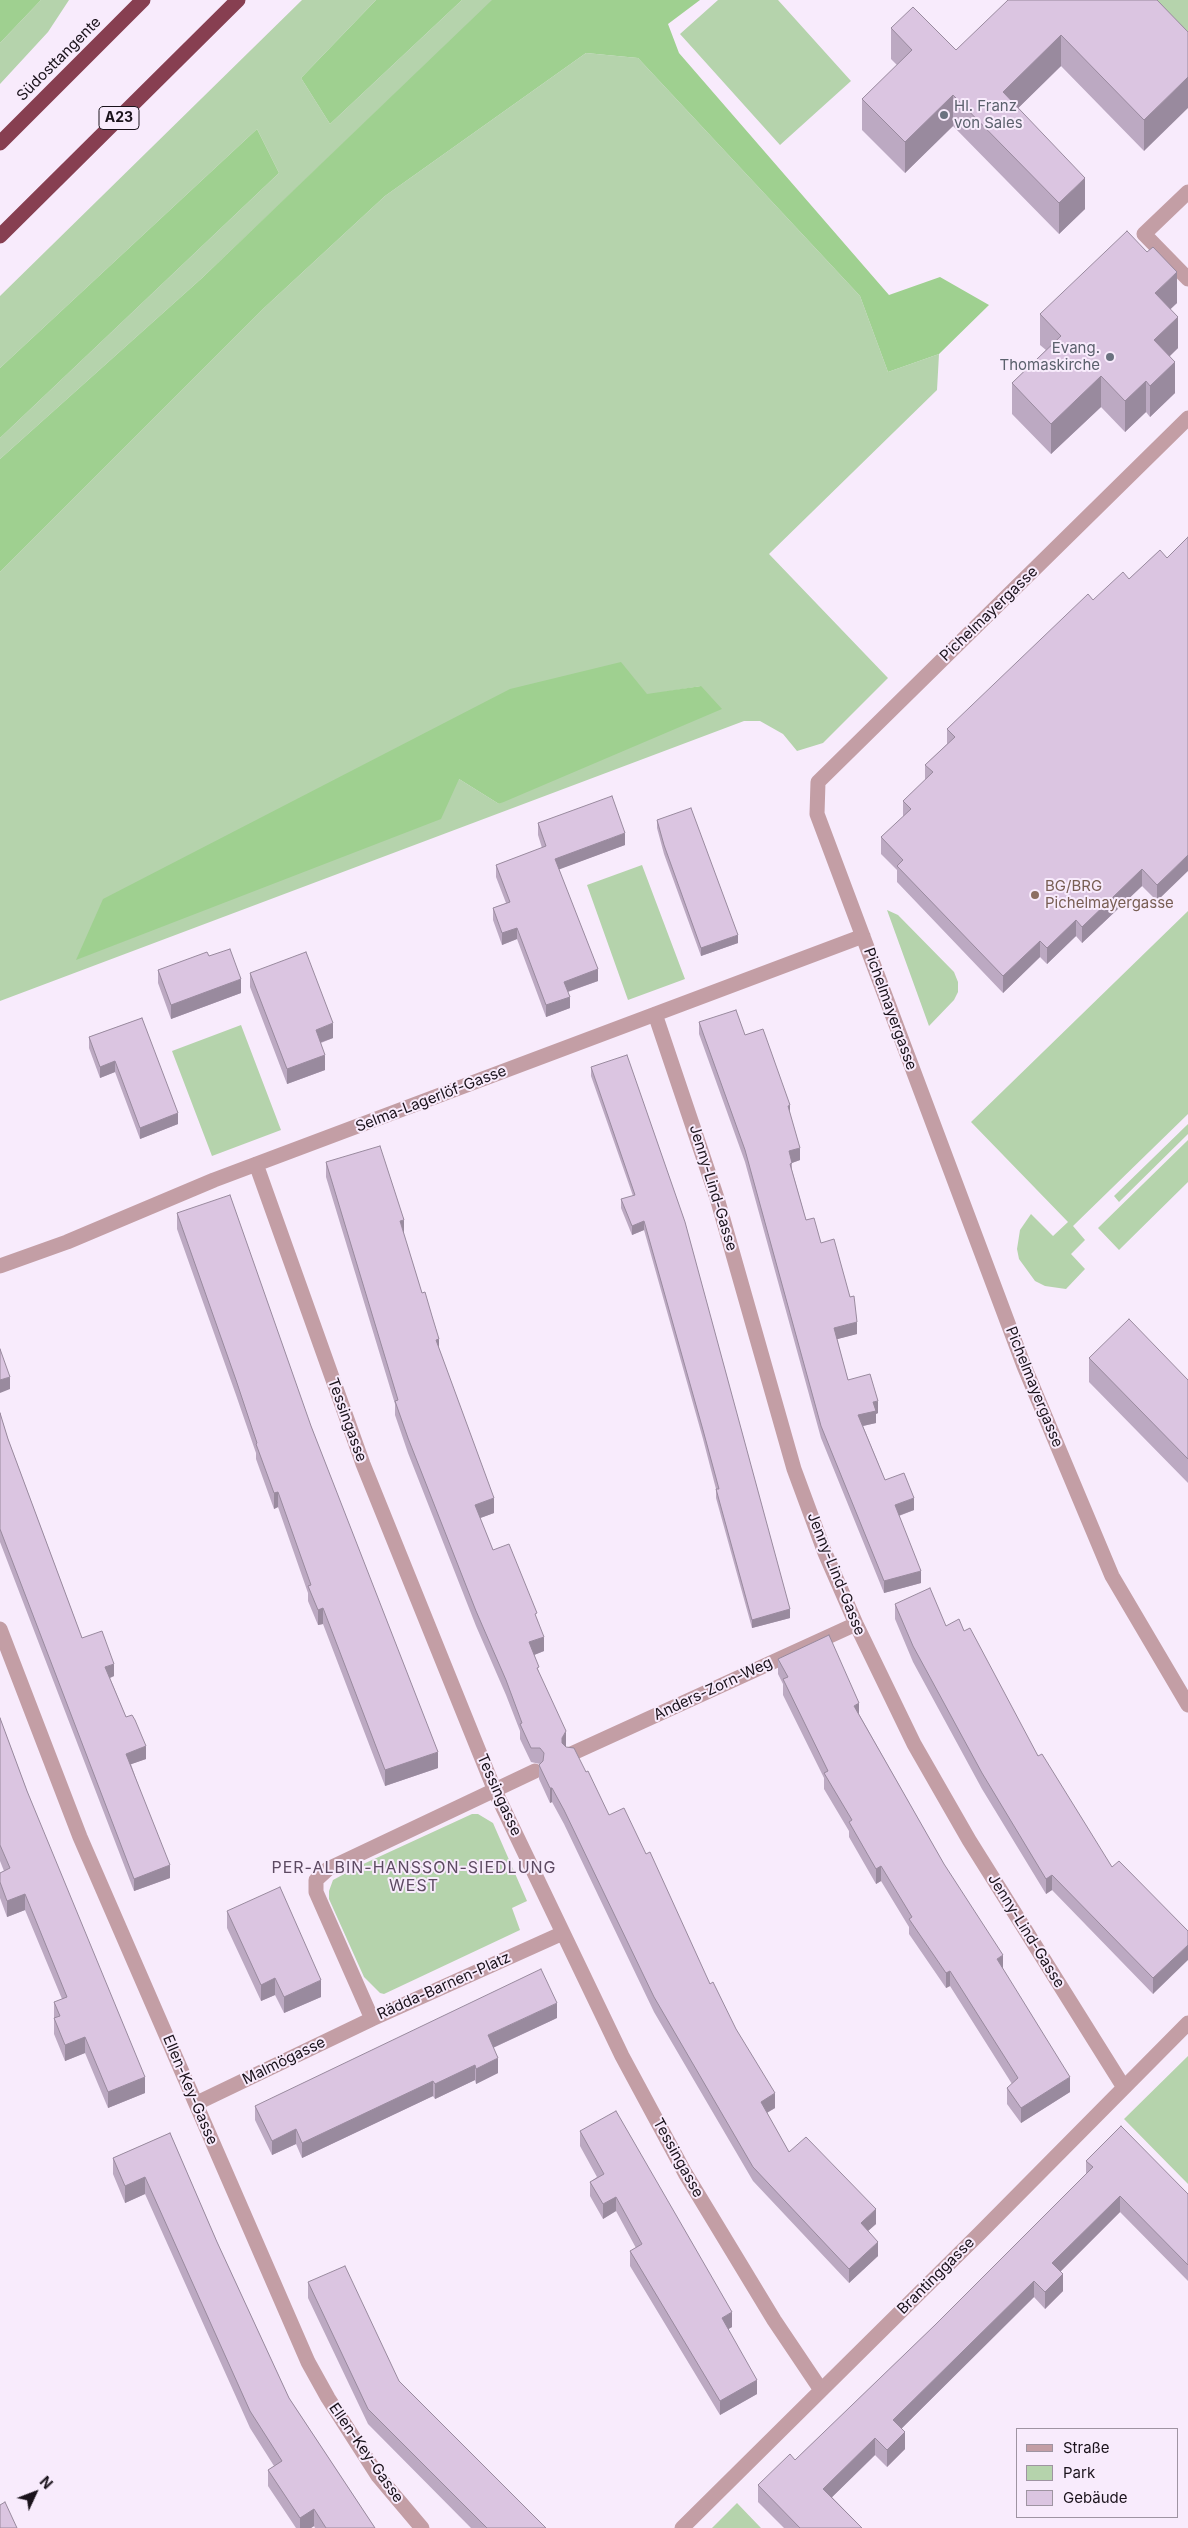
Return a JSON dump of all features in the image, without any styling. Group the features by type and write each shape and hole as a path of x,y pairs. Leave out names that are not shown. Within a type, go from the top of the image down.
{"highway":[{"name":"Südosttangente","path":"0,143 143,0"},
{"name":"A23","path":"0,236 238,0"}],"street":[{"path":"1188,192 1144,234 1188,279"},
{"name":"Pichelmayergasse","path":"1188,418 818,782 817,814 1024,1366 1112,1576 1188,1705"},
{"name":"Selma-Lagerlöf-Gasse","path":"0,1266 67,1242 256,1164 863,936"},
{"name":"Jenny-Lind-Gasse","path":"655,1014 718,1198 794,1469 825,1553 856,1624 914,1744 968,1840 1124,2086"},
{"name":"Tessingasse","path":"256,1164 362,1464 495,1791 622,2056 685,2173 774,2320 821,2390"},
{"name":"Anders-Zorn-Weg","path":"571,1754 856,1624"},
{"name":"Ellen-Key-Gasse","path":"0,1629 80,1837 308,2362 328,2398 378,2476 422,2528"},
{"path":"495,1791 535,1772"},
{"name":"Rädda-Barnen-Platz","path":"495,1791 328,1869 318,1876 315,1885 320,1904 372,2019 563,1933"},
{"name":"Malmögasse","path":"196,2103 372,2019"},
{"name":"Brantinggasse","path":"682,2528 980,2233 1188,2023"}],"green space":[{"path":"0,0 41,0 0,43"},
{"path":"41,0 69,0 48,32 0,84 0,43"},
{"path":"302,0 376,0 301,78 330,124 462,0 494,0 202,278 0,459 0,438 279,173 257,129 0,368 0,296"},
{"path":"376,0 462,0 330,124 301,78"},
{"path":"492,0 700,0 668,24 679,53 889,295 940,277 989,305 939,354 888,372 860,296 638,58 586,53 385,196 264,308 0,572 0,459 202,278"},
{"path":"718,0 778,0 851,81 780,145 680,34"},
{"path":"1127,0 1188,0 1188,63"},
{"path":"586,53 638,58 860,296 888,372 939,354 937,390 769,554 888,678 823,743 797,751 783,734 760,721 744,721 0,1001 0,572 264,308 385,196","holes":["701,686 499,804 459,779 647,695"]},
{"path":"257,129 279,173 0,438 0,368"},
{"path":"621,662 647,694 701,686 722,709 499,804 459,779 441,819 76,960 103,899 510,689"},
{"path":"642,865 685,979 628,1000 587,885"},
{"path":"887,910 898,915 954,972 958,982 958,992 954,1000 929,1026"},
{"path":"1188,911 1188,1114 1073,1226 1085,1240 1071,1254 1085,1269 1066,1289 1045,1286 1035,1281 1019,1259 1017,1249 1020,1230 1031,1214 1053,1236 1068,1222 971,1122"},
{"path":"241,1025 281,1130 212,1156 172,1051"},
{"path":"1188,1124 1188,1134 1119,1202 1114,1196"},
{"path":"1188,1140 1188,1182 1119,1250 1098,1228"},
{"path":"472,1814 478,1814 493,1823 527,1901 512,1908 520,1930 384,1994 380,1993 364,1977 329,1899 329,1891 333,1880"},
{"path":"1188,2056 1188,2184 1124,2119"},
{"path":"737,2503 761,2528 712,2528"}],"building":[{"path":"1008,0 1157,0 1188,32 1188,77 1144,120 1061,35 1003,92 1085,178 1059,203 953,95 905,142 862,99 912,50 891,28 913,7 956,50"},
{"name":"Evang. Thomaskirche","path":"1127,231 1147,252 1153,247 1177,272 1155,293 1178,317 1154,340 1175,362 1150,386 1146,381 1125,401 1101,376 1051,424 1012,383 1061,336 1040,314"},
{"path":"1188,537 1188,855 1157,885 1142,869 1082,927 1076,920 1047,948 1040,941 1003,976 897,866 903,860 881,837 911,809 903,801 933,772 925,765 955,737 947,729 1088,594 1093,600 1123,572 1129,579 1160,550 1167,558"},
{"path":"612,796 625,833 555,859 598,969 564,982 570,997 546,1005 517,928 502,933 493,908 510,902 496,865 546,846 538,823"},
{"path":"691,808 738,935 701,948 664,845 657,820"},
{"path":"230,949 241,979 171,1005 158,970 207,952 209,956"},
{"path":"306,952 333,1023 316,1030 325,1055 287,1069 250,973"},
{"path":"736,1010 745,1035 763,1029 790,1105 788,1106 800,1148 789,1151 792,1163 790,1164 806,1220 814,1218 821,1243 834,1239 850,1297 854,1296 857,1322 834,1328 848,1380 870,1374 878,1401 873,1402 876,1411 858,1415 885,1480 904,1473 914,1498 895,1505 921,1571 884,1581 821,1426 745,1150 699,1022"},
{"path":"142,1018 178,1113 140,1128 115,1061 100,1067 89,1037"},
{"path":"627,1055 685,1222 790,1609 752,1620 716,1489 719,1489 644,1221 632,1226 621,1199 635,1195 591,1067"},
{"path":"380,1146 404,1220 400,1221 422,1293 425,1292 439,1339 436,1340 494,1498 475,1505 493,1550 509,1544 537,1613 535,1614 544,1637 529,1642 539,1667 537,1668 566,1731 562,1738 562,1743 566,1747 574,1748 586,1772 588,1771 609,1815 624,1808 646,1854 650,1852 710,1984 713,1982 736,2029 775,2093 761,2102 789,2152 806,2137 876,2209 861,2223 878,2242 849,2269 753,2167 654,1997 564,1810 552,1788 550,1788 539,1765 543,1761 544,1753 540,1748 531,1748 520,1724 522,1723 506,1680 476,1611 395,1401 398,1400 326,1162"},
{"path":"230,1195 311,1426 438,1752 385,1770 323,1608 318,1610 308,1586 311,1585 278,1492 274,1493 256,1444 236,1380 177,1213"},
{"path":"1129,1319 1188,1380 1188,1459 1089,1358"},
{"path":"0,1349 10,1377 0,1380"},
{"path":"0,1413 82,1638 102,1631 114,1664 105,1667 126,1717 132,1715 146,1746 126,1754 170,1865 134,1879 0,1529"},
{"path":"930,1588 946,1626 959,1619 964,1631 970,1628 1038,1756 1042,1754 1112,1867 1119,1861 1188,1931 1188,1945 1153,1978 1052,1875 1046,1879 982,1773 913,1646 895,1604"},
{"path":"829,1635 859,1703 854,1706 944,1864 1003,1955 997,1959 1070,2077 1021,2108 1007,2088 1018,2078 950,1971 946,1973 909,1919 912,1917 881,1866 876,1869 849,1822 852,1820 824,1773 828,1771 783,1679 788,1677 778,1659"},
{"path":"0,1718 27,1791 145,2077 108,2092 85,2037 65,2045 54,2018 60,2016 54,2002 67,1997 25,1894 7,1901 0,1882 0,1873 10,1868 0,1845"},
{"path":"280,1887 321,1980 284,1997 275,1978 261,1985 227,1911"},
{"path":"541,1969 557,2003 488,2035 498,2058 476,2069 475,2065 435,2084 433,2081 302,2143 296,2129 272,2141 255,2106"},
{"path":"616,2111 732,2312 722,2318 757,2380 720,2401 630,2251 642,2244 616,2197 603,2204 590,2182 604,2174 580,2131"},
{"path":"1121,2126 1188,2194 1188,2265 1120,2196 1052,2263 1063,2274 1045,2292 1034,2281 893,2420 905,2432 887,2450 875,2438 823,2489 862,2528 800,2528 758,2485 790,2454 795,2460 935,2325 1093,2167 1086,2161"},
{"path":"170,2133 217,2242 289,2398 375,2528 326,2528 314,2509 300,2518 268,2470 282,2461 250,2411 145,2177 125,2186 113,2158"},
{"path":"345,2266 399,2381 546,2528 487,2528 368,2409 308,2282"},
{"path":"5,2502 17,2528 0,2528 0,2505"}],"place":[{"name":"Hl. Franz von Sales","path":"944,115"},
{"name":"Evang. Thomaskirche","path":"1110,357"},
{"name":"BG/BRG Pichelmayergasse","path":"1035,895"}],"district":[{"name":"PER-ALBIN-HANSSON-SIEDLUNG WEST","path":"414,1877"}]}
